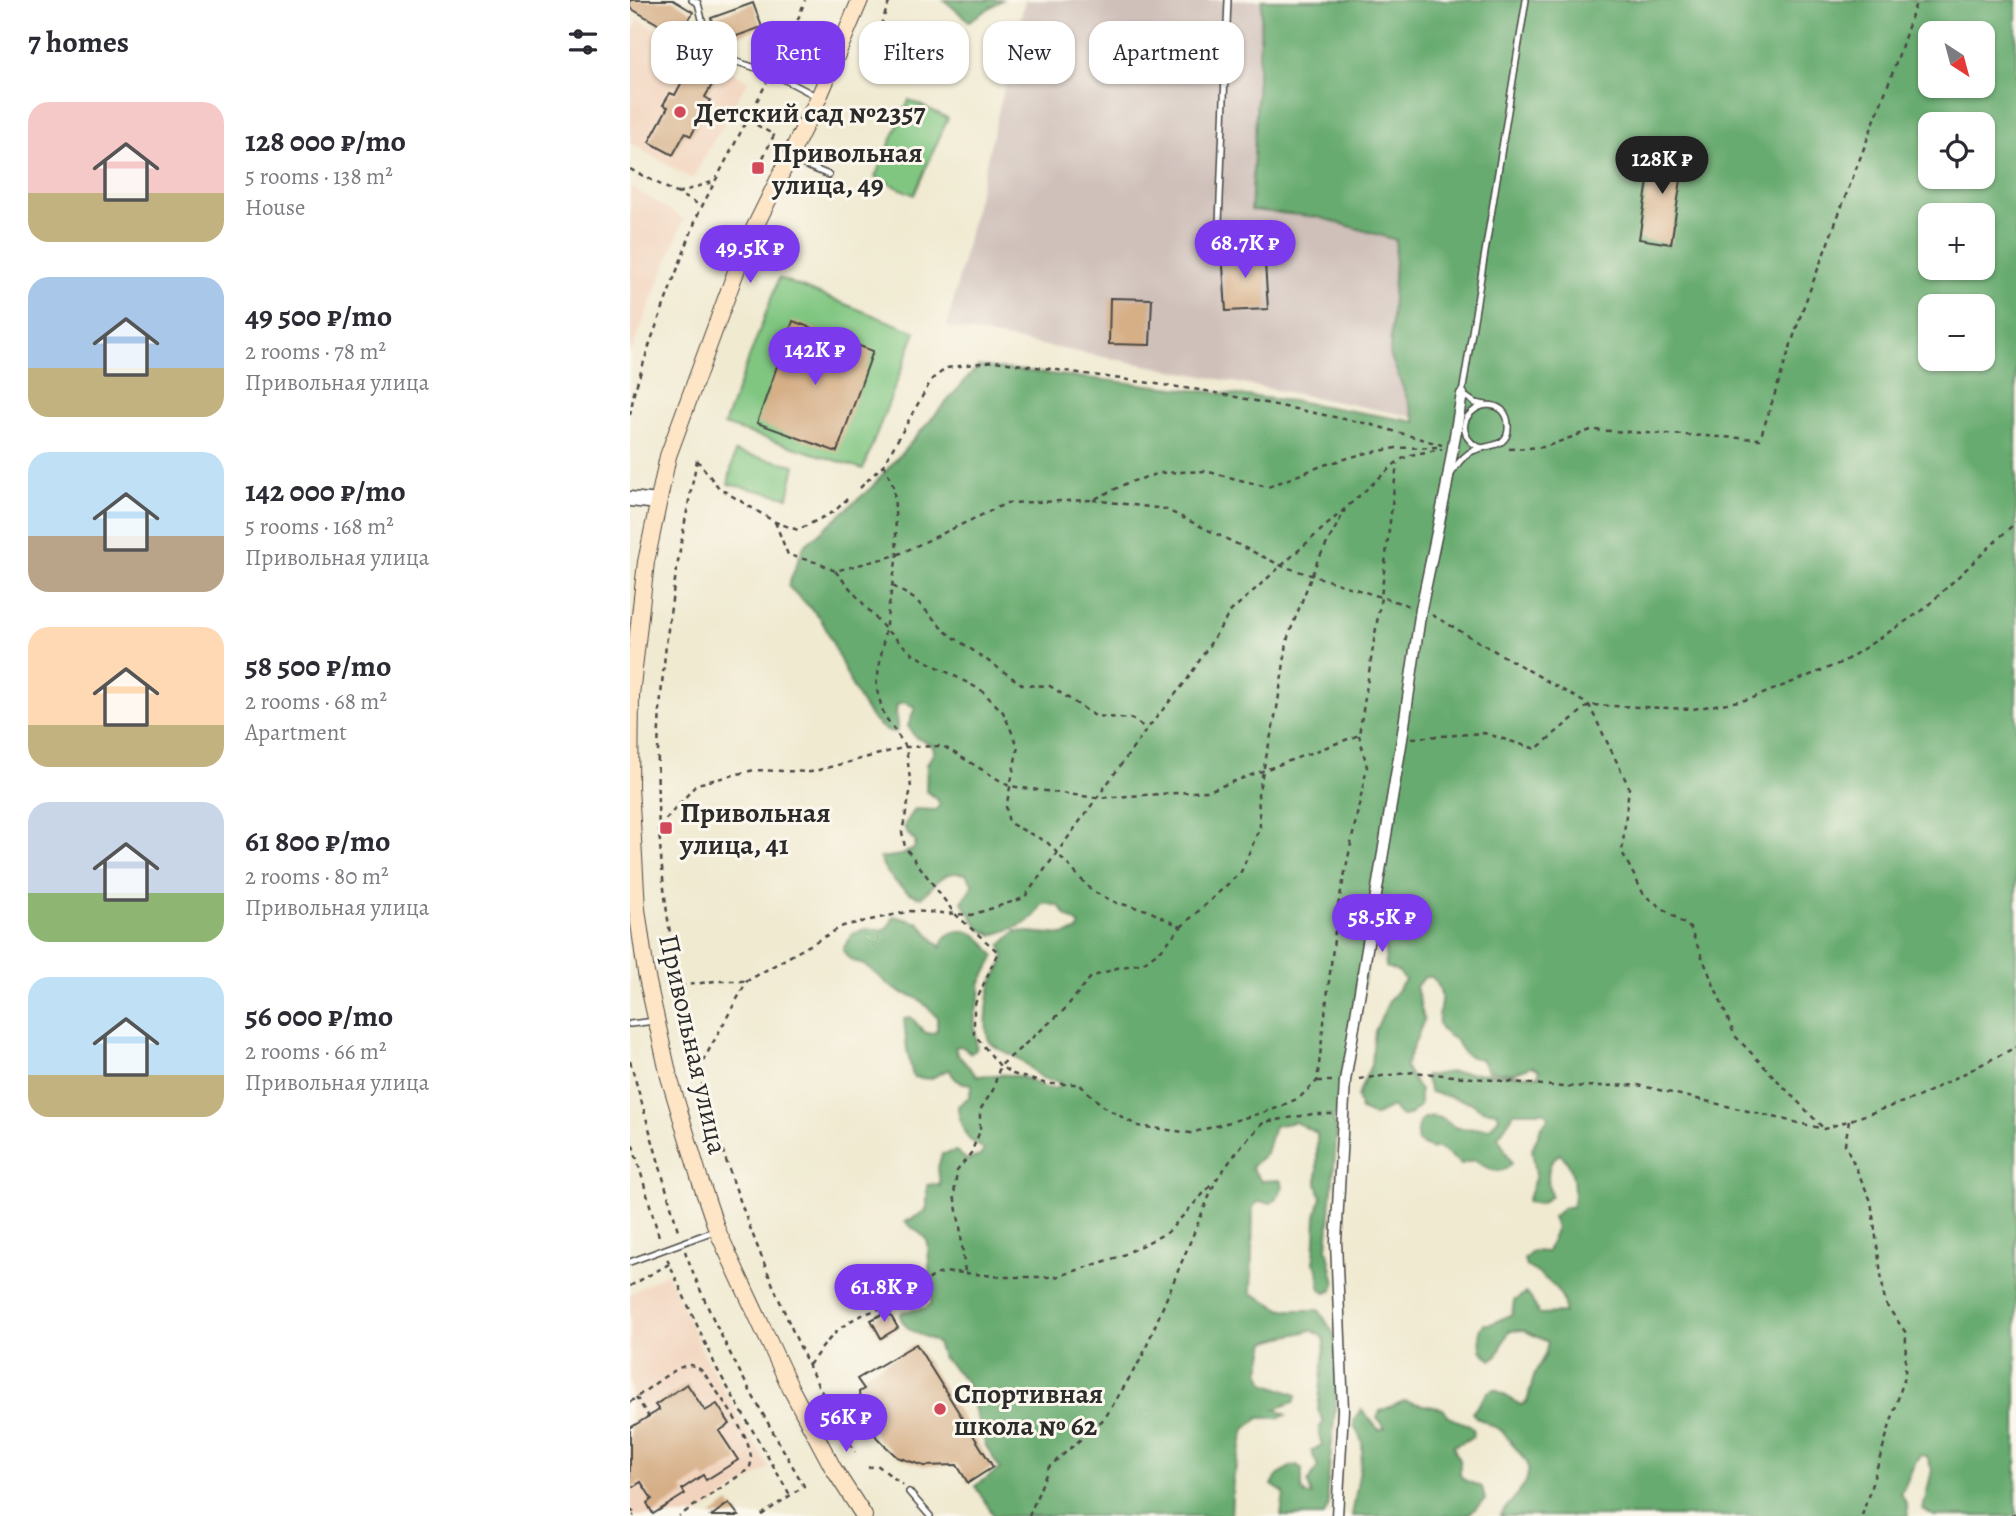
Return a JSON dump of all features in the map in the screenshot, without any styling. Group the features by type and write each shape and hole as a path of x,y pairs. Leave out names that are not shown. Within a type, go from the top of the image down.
{"main road":[{"name":"Привольная улица","path":"860,0 819,97 745,247 668,456 646,562 631,695 630,786 637,909 656,1020 669,1077 700,1180 717,1230 791,1389 833,1468 864,1516"}],"street":[{"path":"1337,1516 1343,1410 1336,1242 1345,1081 1421,609 1462,394"},
{"path":"630,499 659,502"}],"lane":[{"path":"1205,231 1219,223 1220,68 1228,0"},
{"path":"1446,489 1462,458 1472,450 1500,443 1508,430 1506,416 1500,409 1475,403 1462,394 1526,0"},
{"path":"696,1 709,48 715,55 751,66"},
{"path":"794,84 819,97"},
{"path":"788,158 829,175"},
{"path":"1482,448 1468,440 1464,425 1477,407 1486,405"},
{"path":"630,1024 656,1020"},
{"path":"630,1262 717,1230"},
{"path":"910,1492 930,1516"}],"path":[{"path":"797,21 805,0"},
{"path":"882,21 890,0"},
{"path":"1508,449 1545,447 1591,430 1760,439 1802,311 1894,69 1917,0"},
{"path":"630,415 651,340 702,206 766,84"},
{"path":"747,119 774,135 758,168"},
{"path":"630,169 702,206"},
{"path":"678,194 715,181"},
{"path":"860,488 884,464 932,379 947,368 994,361 1206,391 1369,424 1452,448"},
{"path":"1093,500 1128,483 1160,472 1205,471 1268,487 1324,465 1362,454 1409,447 1452,448"},
{"path":"679,986 715,981 747,981 843,926 911,911 971,915 1024,898 1147,729 1187,680 1231,611 1398,461 1410,455 1452,448"},
{"path":"847,499 835,511 798,530 775,522 719,488 697,460 676,566 663,675 658,786 665,906 698,1070 745,1218 809,1365 856,1452"},
{"path":"884,464 894,488 897,555 876,687 884,715 906,747 912,788 902,832 905,848 955,914 998,952 974,1006 974,1034 1000,1066 1013,1074 1047,1084 1079,1084 1104,1107 1138,1126 1191,1133 1272,1110 1299,1098 1317,1081 1338,906 1367,766 1359,735 1381,597 1398,461"},
{"path":"835,571 897,555 1007,503 1093,500 1165,509 1282,566 1421,609 1589,705 1693,709 1750,699 1843,662 1923,610 2016,522"},
{"path":"965,1273 954,1195 957,1171 971,1153 980,1131 980,1110 993,1090 1000,1066 1064,1010 1090,977 1143,963 1161,950 1181,927 1241,872 1261,827 1258,794 1277,708 1288,636 1312,575 1346,508"},
{"path":"775,522 788,555 819,563 835,571 886,630 913,654 981,690 1003,712 1017,746 1006,808 1009,823 1046,842 1091,891 1117,903 1147,910 1181,927"},
{"path":"893,586 916,600 946,632 1023,685 1050,686 1095,716 1132,719 1147,729"},
{"path":"1402,739 1484,733 1536,749 1589,705"},
{"path":"1589,705 1629,787 1622,852 1644,895 1690,928 1735,1036 1824,1129"},
{"path":"659,827 697,784 754,770 811,772 906,747 943,746 1009,786 1097,798 1208,791 1359,735"},
{"path":"698,1070 747,981"},
{"path":"1317,1081 1345,1081 1414,1072 1562,1087 1638,1086 1824,1129 1918,1097 2016,1047"},
{"path":"630,1061 682,1244 702,1297 732,1360 804,1486 760,1516"},
{"path":"809,1365 829,1338 850,1321 902,1300 936,1274 945,1271 1003,1277 1055,1277 1121,1256 1168,1232 1264,1122 1313,1114 1343,1114"},
{"path":"1849,1121 1845,1144 1871,1202 1885,1303 1906,1334 1905,1376 1862,1516"},
{"path":"630,1135 669,1264 717,1368 790,1495"},
{"path":"1029,1516 1049,1467 1105,1418 1142,1357 1216,1180"},
{"path":"630,1286 669,1264"},
{"path":"630,1402 678,1369 689,1365 697,1367 704,1373 751,1450 753,1462 749,1469 679,1516"},
{"path":"636,1397 649,1417"},
{"path":"868,1468 877,1465 882,1467 910,1492"},
{"path":"630,1509 635,1515"},
{"path":"2011,1516 2016,1513"}],"shaded area":[{"path":"1025,0 1905,0 1421,418 947,327 1005,84 1075,84 1075,21 1020,21"},
{"name":"Детский сад №2357","path":"639,19 651,26 651,84 737,84 737,75 748,81 692,179 630,143 630,35"},
{"path":"630,186 684,219 630,355"},
{"path":"667,1273 707,1361 769,1468 695,1516 630,1516 630,1294"}],"green space":[{"path":"944,0 1002,0 969,21"},
{"path":"1262,0 2016,0 2016,1516 1934,1516 1923,1509 1932,1470 1927,1456 1920,1455 1901,1493 1907,1505 1908,1516 1500,1516 1524,1485 1528,1471 1527,1462 1501,1430 1472,1413 1488,1392 1494,1389 1521,1405 1527,1402 1548,1342 1523,1330 1509,1331 1497,1356 1491,1360 1481,1350 1480,1329 1484,1324 1491,1324 1512,1314 1514,1301 1525,1293 1539,1314 1564,1313 1564,1305 1558,1291 1526,1266 1524,1259 1533,1251 1547,1252 1556,1229 1553,1217 1563,1208 1573,1206 1573,1178 1569,1165 1560,1154 1555,1157 1550,1167 1548,1178 1551,1196 1540,1204 1527,1202 1536,1175 1532,1149 1549,1117 1544,1112 1515,1112 1498,1137 1512,1163 1504,1170 1489,1168 1475,1160 1461,1164 1438,1147 1431,1149 1418,1142 1418,1125 1424,1118 1441,1118 1455,1127 1468,1129 1490,1128 1499,1118 1497,1112 1482,1110 1470,1102 1430,1092 1425,1076 1451,1072 1539,1076 1539,1070 1532,1066 1513,1073 1488,1071 1481,1059 1465,1053 1455,1039 1440,1026 1438,1019 1441,996 1432,977 1425,977 1416,986 1424,1020 1405,1067 1420,1091 1420,1106 1409,1115 1401,1116 1392,1107 1374,1116 1361,1110 1357,1097 1371,1065 1375,1031 1389,1001 1405,980 1399,972 1386,967 1384,938 1387,926 1381,921 1375,923 1340,1107 1333,1118 1337,1131 1327,1248 1335,1284 1333,1290 1326,1293 1320,1289 1318,1269 1314,1263 1316,1216 1321,1197 1317,1184 1317,1133 1295,1122 1274,1126 1266,1153 1251,1167 1261,1181 1280,1180 1283,1186 1271,1203 1258,1202 1253,1207 1251,1293 1283,1310 1319,1310 1334,1334 1337,1390 1327,1490 1329,1504 1324,1516 1281,1516 1284,1493 1272,1485 1282,1472 1297,1465 1302,1469 1302,1490 1306,1495 1312,1495 1308,1483 1318,1466 1311,1451 1322,1445 1319,1430 1324,1422 1318,1410 1325,1341 1321,1335 1311,1330 1266,1342 1260,1370 1265,1383 1297,1395 1294,1402 1275,1409 1286,1415 1279,1418 1259,1418 1245,1429 1233,1479 1231,1516 994,1516 975,1486 1000,1469 986,1446 966,1381 942,1357 937,1343 910,1329 900,1316 902,1312 925,1308 931,1304 928,1244 926,1238 905,1222 925,1212 927,1185 940,1186 938,1167 942,1154 956,1151 967,1160 980,1156 984,1150 967,1137 959,1115 958,1106 969,1097 972,1084 958,1081 949,1069 930,1079 913,1077 904,1019 911,1017 924,1032 931,1034 937,1031 937,1017 919,999 891,987 869,968 850,959 843,949 853,933 888,928 894,916 919,923 941,948 945,938 954,932 965,931 976,935 995,956 980,984 981,993 975,1021 976,1050 971,1053 961,1046 955,1047 957,1054 977,1076 1014,1075 1052,1089 1057,1088 1060,1082 1040,1077 1025,1063 990,1042 987,1022 989,996 992,983 1004,959 1001,945 1016,931 1063,935 1077,931 1080,925 1059,906 1045,903 1026,923 992,935 980,929 962,902 973,885 966,874 946,875 922,897 909,893 891,877 880,858 901,855 914,849 916,842 904,826 915,809 936,810 940,804 926,791 927,764 934,752 933,746 915,737 908,726 915,707 903,702 897,705 896,732 884,729 873,720 853,689 822,621 788,586 804,546 871,488 978,366 1301,402 1416,422 1390,354 1396,240 1318,217 1251,210"},
{"path":"909,100 948,118 914,195 875,177"},
{"path":"779,278 916,332 863,469 724,425"},
{"path":"735,452 795,465 788,497 728,484"},
{"path":"1404,1401 1443,1409 1452,1419 1470,1425 1474,1431 1473,1437 1453,1446 1460,1463 1460,1475 1464,1480 1482,1487 1485,1500 1469,1514 1352,1516 1362,1449 1354,1420 1361,1409 1379,1430 1385,1428 1377,1418 1380,1411"}],"building":[{"path":"630,0 673,0 693,12 688,21 653,21 630,8"},
{"path":"753,3 760,21 751,21 751,31 737,36 737,21 712,21 711,18"},
{"path":"681,84 712,84 705,97 710,100 691,136 685,133 673,155 649,142 668,107 663,105 670,93 675,95"},
{"path":"1653,149 1685,154 1671,244 1639,239"},
{"path":"1264,248 1268,309 1226,311 1222,251"},
{"path":"1110,298 1152,299 1150,345 1109,344"},
{"path":"793,321 873,351 837,452 757,423"},
{"path":"888,1311 898,1328 881,1338 871,1320"},
{"name":"Спортивная школа № 62","path":"916,1344 993,1467 968,1483 957,1465 924,1466 897,1457 877,1438 861,1410 859,1392 864,1389 857,1379"},
{"path":"687,1384 705,1411 717,1404 730,1424 719,1431 738,1460 706,1480 703,1475 682,1489 685,1494 653,1514 647,1503 652,1499 641,1482 630,1489 630,1428 659,1410 655,1405"},
{"path":"729,1503 739,1516 711,1516"}],"place":[{"name":"Детский сад №2357","path":"680,112"},
{"name":"Привольная улица, 49","path":"758,168"},
{"name":"Привольная улица, 41","path":"666,828"},
{"name":"Спортивная школа № 62","path":"940,1409"}]}
